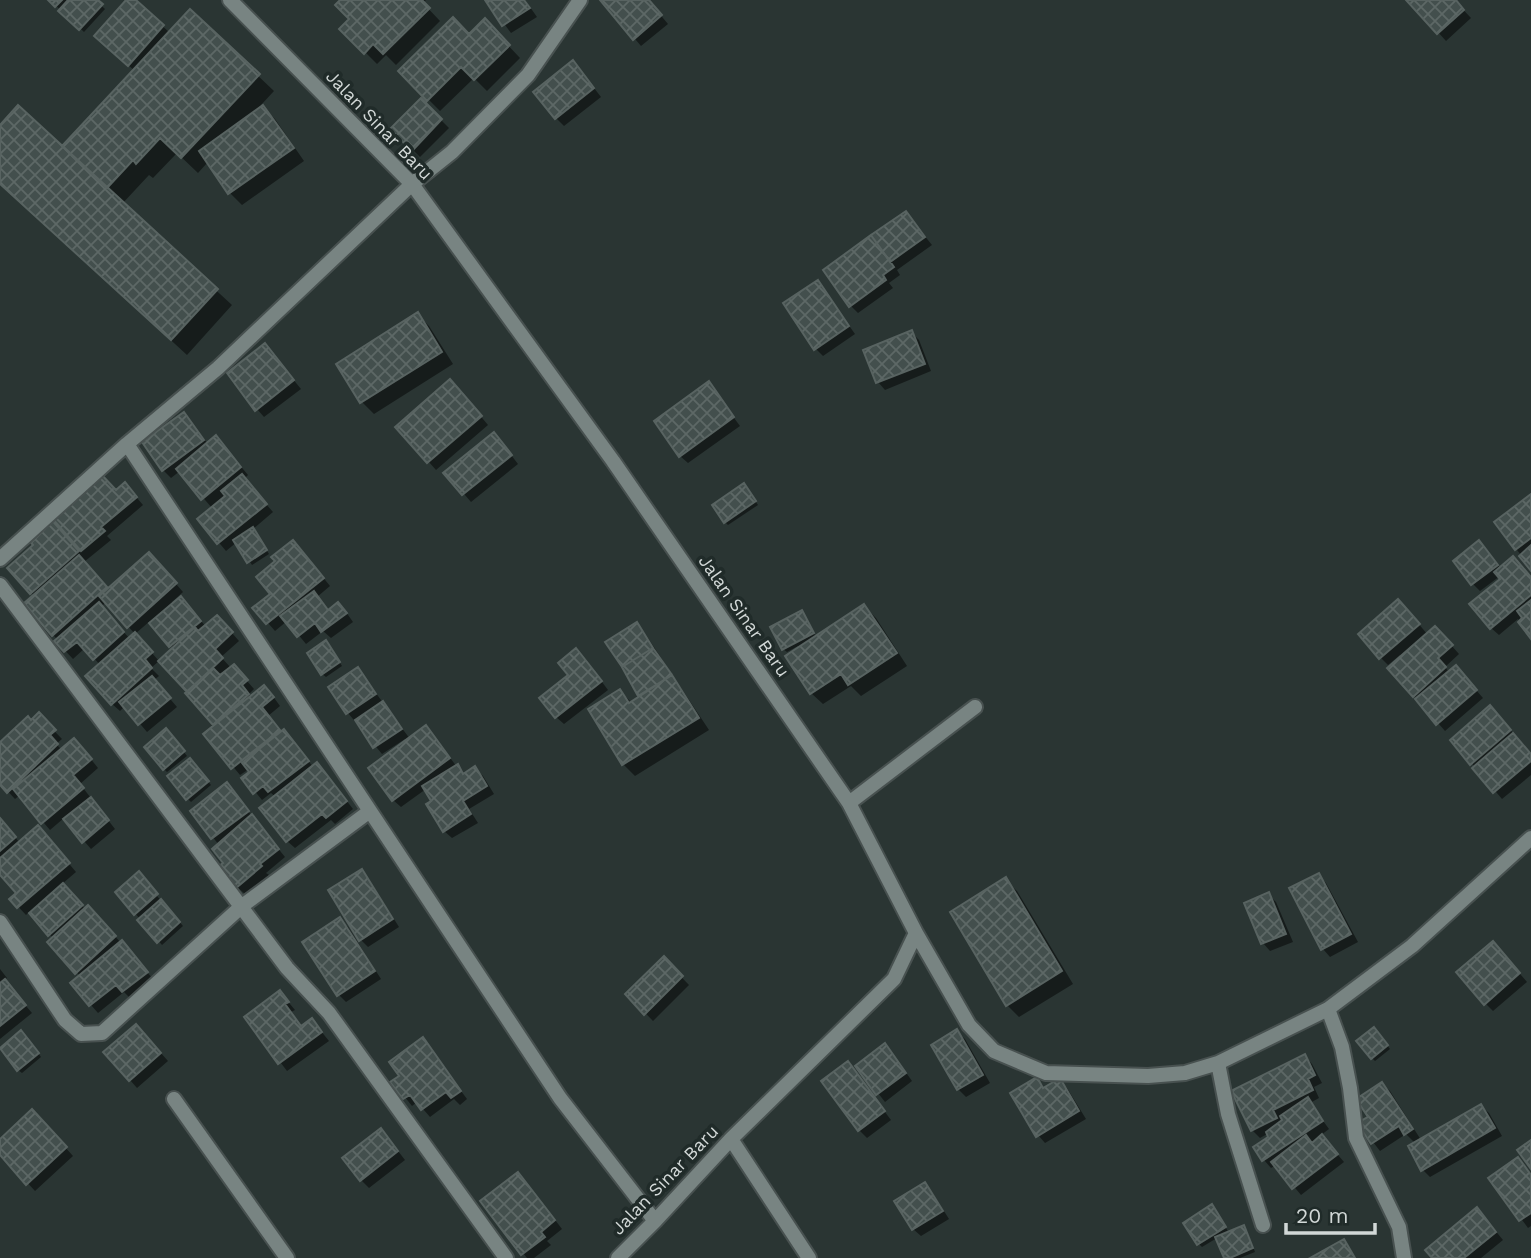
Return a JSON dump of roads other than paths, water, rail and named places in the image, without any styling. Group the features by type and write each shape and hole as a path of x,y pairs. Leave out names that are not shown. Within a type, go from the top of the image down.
{"street":[{"name":"Jalan Sinar Baru","path":"230,0 412,184 613,461 849,803 916,933 894,979 731,1139 618,1258"},
{"path":"0,559 127,444 218,368 412,184 452,152 528,75 580,0"},
{"path":"127,444 560,1098 655,1222"},
{"path":"0,585 287,968 329,1013 506,1258"},
{"path":"849,803 975,707"},
{"path":"0,922 65,1020 81,1034 102,1033 242,906 370,811"},
{"path":"916,933 970,1025 994,1051 1046,1073 1147,1076 1185,1073 1218,1063 1328,1009 1412,946 1531,838"},
{"path":"1328,1009 1342,1047 1356,1138 1399,1227 1404,1258"},
{"path":"1218,1063 1228,1114 1264,1226"},
{"path":"174,1099 287,1258"},
{"path":"731,1139 808,1258"}]}
